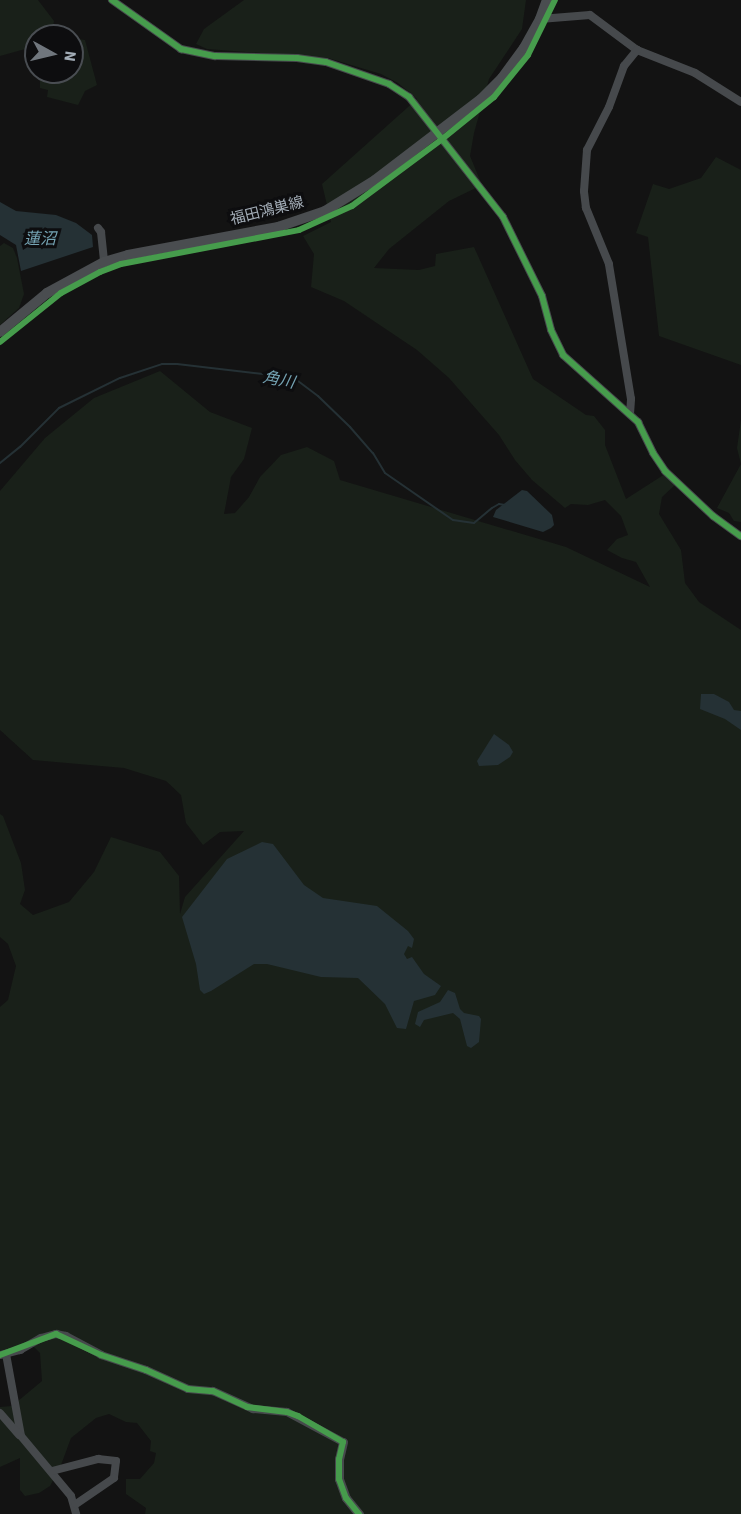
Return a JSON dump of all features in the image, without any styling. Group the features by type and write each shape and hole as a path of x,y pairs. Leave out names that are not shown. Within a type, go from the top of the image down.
{"main road":[{"name":"福田鴻巣線","path":"0,332 47,293 104,262 304,219 325,211 375,180 481,99 502,78 540,20 547,0"}],"street":[{"path":"112,0 181,49 215,56 297,58 326,62 389,84 409,97 503,217 542,296 551,330 563,355 577,370 630,414 642,428 652,453 665,471 713,516 741,536"},
{"path":"540,20 590,15 637,50 694,73 741,102"},
{"path":"630,414 627,376 609,264 586,208 584,191 587,150 609,107 624,66 637,50"},
{"path":"98,228 101,232 104,262"},
{"path":"21,1436 3,1354 40,1338 56,1334 66,1336 100,1355 157,1374 188,1389 213,1391 253,1408 292,1414 343,1442 339,1460 339,1479 346,1497 359,1514"},
{"path":"0,1413 52,1471 76,1504 76,1514"},
{"path":"52,1471 98,1459 116,1461 114,1478 76,1504"}],"shaded area":[{"path":"0,0 38,0 54,21 53,24 24,24 24,49 0,56"},
{"path":"244,0 526,0 522,29 489,79 474,133 470,156 482,185 449,201 389,249 374,268 419,270 435,266 436,254 474,247 533,379 586,415 594,416 605,430 605,445 626,499 665,474 675,485 662,497 659,514 681,550 685,583 699,602 741,630 741,1514 145,1514 146,1508 126,1494 126,1479 140,1479 154,1463 156,1453 150,1451 151,1441 137,1423 126,1422 109,1414 96,1418 71,1438 50,1486 39,1493 25,1496 20,1490 20,1458 0,1467 0,1407 12,1406 42,1381 40,1353 32,1345 0,1351 0,1007 8,1000 16,966 8,944 0,937 0,814 3,816 21,863 25,890 20,904 33,915 69,902 94,872 111,837 160,852 179,876 180,914 185,897 244,831 220,832 203,845 186,823 181,795 166,781 124,768 33,760 0,730 0,491 45,438 94,398 160,371 210,412 252,428 244,459 231,477 224,514 235,513 249,497 260,477 281,455 307,447 334,461 340,480 566,547 650,587 636,562 607,550 617,539 628,535 621,516 605,500 588,505 571,504 565,508 532,480 515,460 499,435 449,378 417,350 344,301 311,287 314,254 303,236 331,222 322,184 417,99 398,83 381,74 328,58 207,49 196,44 204,29"},
{"path":"85,40 97,85 85,91 78,105 47,97 48,90 40,88 40,84 84,84"},
{"path":"716,157 741,170 741,365 659,336 648,237 636,233 653,184 669,189 701,178"},
{"path":"4,243 13,248 17,258 24,294 19,308 0,325 0,246"},
{"path":"741,420 741,464 737,448"},
{"path":"741,464 741,522 734,521 729,513 717,508"}],"water":[{"name":"蓮沼","path":"0,202 16,211 56,215 76,223 92,235 93,247 21,271 16,245 0,235"},
{"path":"522,490 527,491 552,515 554,525 551,528 543,532 493,517 496,510"},
{"path":"701,694 714,694 729,702 734,710 741,711 741,730 725,719 700,709"},
{"path":"494,734 509,745 513,752 510,757 498,765 479,766 477,761"},
{"path":"262,842 273,844 304,885 323,898 377,906 408,931 414,939 412,948 408,946 404,954 407,959 412,957 424,974 441,986 435,995 414,1001 406,1029 397,1028 385,1004 358,978 321,977 267,964 254,964 211,991 204,994 200,990 196,964 182,917 227,859"},
{"path":"448,990 455,993 460,1009 464,1013 479,1016 481,1019 479,1042 471,1048 467,1046 460,1019 453,1013 424,1020 420,1027 415,1024 418,1012 440,1002"}],"waterway":[{"name":"角川","path":"0,463 20,447 59,408 120,378 162,364 177,364 281,376 298,381 318,396 350,427 373,453 385,473 453,520 474,523 492,508 499,504 505,505"}],"cycle path":[{"path":"112,0 181,49 215,56 297,58 326,62 389,84 409,97 503,217 542,296 551,330 563,355 638,422 653,453 665,471 713,516 741,536"},
{"path":"0,342 61,293 100,272 121,264 299,230 352,206 441,140 494,97 528,55 555,0"},
{"path":"0,1355 56,1334 101,1355 146,1370 188,1389 213,1391 247,1407 287,1412 298,1416 343,1442 339,1459 339,1479 346,1498 359,1514"}]}
